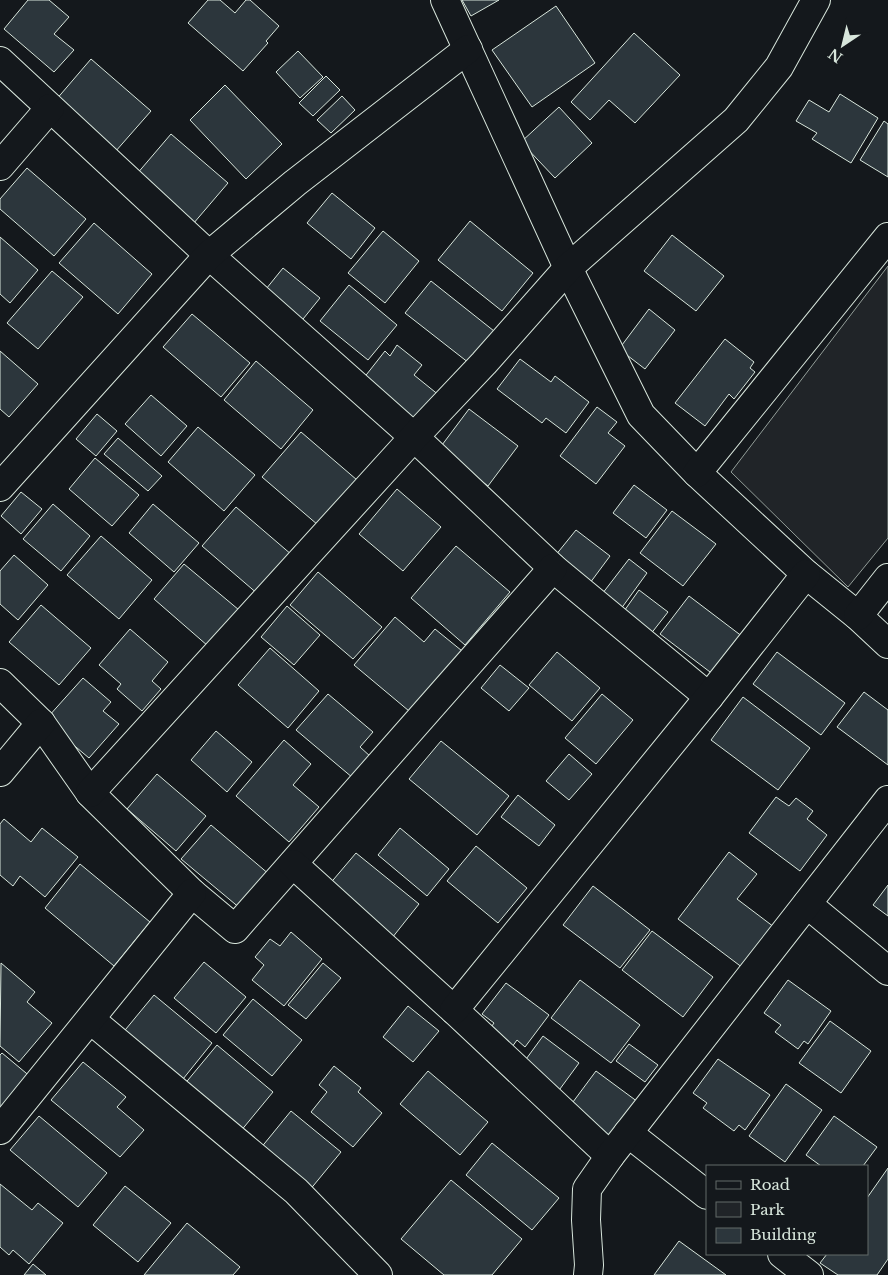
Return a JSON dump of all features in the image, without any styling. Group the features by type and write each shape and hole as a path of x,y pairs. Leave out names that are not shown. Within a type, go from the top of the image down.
{"street":[{"path":"445,0 568,268 641,415 697,473 806,574 858,616 888,644"},
{"path":"90,794 484,363 568,268 736,120 778,67 816,0"},
{"path":"0,487 210,255 295,183 468,49"},
{"path":"0,61 210,255 414,438 553,568 709,697"},
{"path":"0,166 50,108"},
{"path":"697,473 888,237"},
{"path":"0,683 41,723 90,794 192,893 235,929 553,568"},
{"path":"454,1010 709,697 806,574"},
{"path":"858,616 888,578"},
{"path":"0,772 41,723"},
{"path":"588,1275 587,1189 610,1156 888,800"},
{"path":"293,864 454,1010 610,1156"},
{"path":"0,1130 192,893"},
{"path":"807,904 888,971"},
{"path":"91,1020 296,1191 378,1275"},
{"path":"628,1133 706,1194"},
{"path":"783,1255 809,1275"}],"green space":[{"path":"888,266 888,538 848,587 731,472"}],"building":[{"path":"28,0 49,0 69,17 54,34 74,50 54,72 4,29"},
{"path":"208,0 220,0 235,13 246,0 250,0 279,26 266,41 268,43 243,71 188,23"},
{"path":"462,0 499,0 471,16"},
{"path":"556,6 595,63 532,107 492,50"},
{"path":"634,33 680,75 635,123 609,100 590,120 571,102"},
{"path":"298,51 323,77 300,98 276,72"},
{"path":"91,59 151,111 115,152 55,101"},
{"path":"326,76 340,90 313,116 299,103"},
{"path":"225,85 282,144 246,179 190,120"},
{"path":"840,94 878,118 851,163 812,139 817,133 796,121 809,100 829,112"},
{"path":"342,96 355,110 331,133 317,120"},
{"path":"559,107 592,143 555,178 521,142"},
{"path":"884,121 888,124 888,177 860,160"},
{"path":"171,134 228,183 193,224 136,175"},
{"path":"27,168 86,219 54,256 0,209 0,199"},
{"path":"332,193 375,228 351,259 307,223"},
{"path":"470,221 533,273 502,311 438,260"},
{"path":"94,223 152,274 118,314 59,263"},
{"path":"383,231 419,261 385,303 348,273"},
{"path":"672,235 724,276 696,311 644,271"},
{"path":"0,237 38,270 10,303 0,294"},
{"path":"283,268 320,298 299,324 262,294"},
{"path":"52,271 83,297 38,349 7,323"},
{"path":"431,281 494,331 469,363 405,313"},
{"path":"349,285 397,325 368,360 320,321"},
{"path":"649,309 675,330 645,369 619,349"},
{"path":"192,314 250,363 221,397 163,347"},
{"path":"725,339 754,362 750,368 755,372 734,399 729,394 705,426 675,403"},
{"path":"397,345 422,365 414,375 440,396 418,424 363,379 385,351 390,356"},
{"path":"0,351 38,384 9,417 0,409"},
{"path":"520,359 551,382 555,376 589,402 566,433 546,418 542,423 497,389"},
{"path":"256,361 313,410 281,449 224,400"},
{"path":"151,395 187,426 161,456 125,424"},
{"path":"597,407 617,422 608,433 625,446 596,484 560,456"},
{"path":"469,409 518,446 488,486 439,449"},
{"path":"97,414 117,431 96,456 76,439"},
{"path":"198,427 255,475 224,511 168,462"},
{"path":"301,432 357,480 318,525 262,477"},
{"path":"118,438 162,476 148,491 104,454"},
{"path":"95,458 139,495 112,526 69,489"},
{"path":"634,485 667,510 646,538 613,513"},
{"path":"397,489 441,527 403,571 359,534"},
{"path":"21,492 42,509 21,534 1,516"},
{"path":"53,504 90,536 61,571 23,539"},
{"path":"153,504 199,543 174,572 129,533"},
{"path":"236,507 292,555 259,595 202,546"},
{"path":"672,511 716,544 683,586 640,553"},
{"path":"576,530 610,556 590,583 555,556"},
{"path":"101,536 152,580 119,619 67,575"},
{"path":"456,546 510,592 465,645 411,598"},
{"path":"14,555 48,585 18,620 0,604 0,571"},
{"path":"629,559 647,573 618,613 599,598"},
{"path":"184,564 239,610 208,646 154,599"},
{"path":"318,572 382,627 353,659 290,605"},
{"path":"639,590 668,612 650,635 622,614"},
{"path":"689,596 743,637 714,675 660,634"},
{"path":"41,605 91,648 59,685 9,642"},
{"path":"287,606 320,635 294,665 261,637"},
{"path":"395,617 424,642 435,629 467,655 415,716 354,665"},
{"path":"130,629 168,662 152,681 161,689 142,711 117,689 121,684 99,665"},
{"path":"270,648 319,691 288,728 238,685"},
{"path":"557,652 600,688 572,721 529,685"},
{"path":"777,652 845,703 821,735 753,684"},
{"path":"500,665 529,688 509,711 481,688"},
{"path":"83,678 111,702 103,711 119,724 89,758 58,732 48,717"},
{"path":"864,692 888,710 888,765 837,727"},
{"path":"328,694 373,732 360,747 371,757 353,778 296,730"},
{"path":"602,694 633,720 596,764 565,738"},
{"path":"743,697 810,748 778,790 711,740"},
{"path":"216,731 252,762 227,792 191,760"},
{"path":"284,740 311,764 293,785 319,807 289,842 236,796"},
{"path":"441,741 509,796 477,835 409,779"},
{"path":"569,754 592,774 569,800 546,781"},
{"path":"157,774 206,816 176,851 127,809"},
{"path":"518,795 555,825 539,846 501,817"},
{"path":"776,797 789,806 796,798 813,811 807,819 827,835 800,871 749,833"},
{"path":"4,819 31,842 42,828 78,857 45,897 20,876 13,886 0,875 0,824"},
{"path":"211,825 270,875 241,909 181,859"},
{"path":"400,828 449,869 427,896 378,855"},
{"path":"476,846 527,888 498,923 447,881"},
{"path":"729,852 757,874 737,899 774,927 743,968 678,919"},
{"path":"356,853 419,904 392,938 328,886"},
{"path":"80,864 150,922 114,966 45,908"},
{"path":"888,885 888,916 873,905"},
{"path":"593,886 650,930 620,968 563,925"},
{"path":"652,931 713,977 683,1017 622,970"},
{"path":"291,932 322,959 284,1006 252,980 264,965 255,957 270,939 280,946"},
{"path":"204,962 246,997 216,1033 174,998"},
{"path":"1,963 35,992 27,1002 52,1023 19,1062 0,1046"},
{"path":"323,963 341,978 306,1019 288,1005"},
{"path":"580,980 640,1025 611,1063 551,1018"},
{"path":"788,980 831,1011 808,1044 804,1041 798,1049 775,1032 781,1025 764,1013"},
{"path":"506,983 549,1015 525,1047 517,1040 512,1047 489,1030 494,1023 482,1014"},
{"path":"154,995 212,1043 179,1084 121,1035"},
{"path":"253,999 302,1040 272,1076 223,1035"},
{"path":"408,1006 439,1031 413,1062 383,1037"},
{"path":"830,1021 871,1051 841,1093 799,1063"},
{"path":"543,1036 579,1063 557,1093 521,1066"},
{"path":"629,1044 658,1065 645,1082 616,1061"},
{"path":"217,1045 273,1092 240,1132 183,1086"},
{"path":"2,1053 32,1078 0,1117 0,1055"},
{"path":"718,1059 770,1095 745,1130 739,1125 734,1131 703,1108 707,1103 693,1093"},
{"path":"83,1062 126,1097 117,1107 144,1130 120,1157 51,1100"},
{"path":"334,1066 361,1088 358,1092 382,1113 353,1147 311,1112 327,1092 319,1085"},
{"path":"428,1071 488,1122 460,1155 400,1104"},
{"path":"596,1071 638,1102 611,1137 570,1106"},
{"path":"786,1084 822,1110 785,1162 749,1136"},
{"path":"291,1111 341,1152 309,1191 260,1149"},
{"path":"39,1116 107,1173 78,1207 10,1150"},
{"path":"834,1116 877,1147 864,1165 820,1165 806,1155"},
{"path":"492,1143 559,1198 532,1230 466,1175"},
{"path":"888,1168 888,1259 877,1275 838,1275 820,1263 826,1255 868,1255 868,1197"},
{"path":"451,1180 522,1239 492,1275 444,1275 401,1239"},
{"path":"0,1184 32,1210 38,1203 63,1223 29,1264 13,1250 9,1255 0,1247"},
{"path":"125,1186 171,1223 138,1262 93,1225"},
{"path":"187,1223 240,1267 233,1275 144,1275"},
{"path":"679,1241 726,1275 654,1275"},
{"path":"33,1264 46,1275 24,1275"}]}
